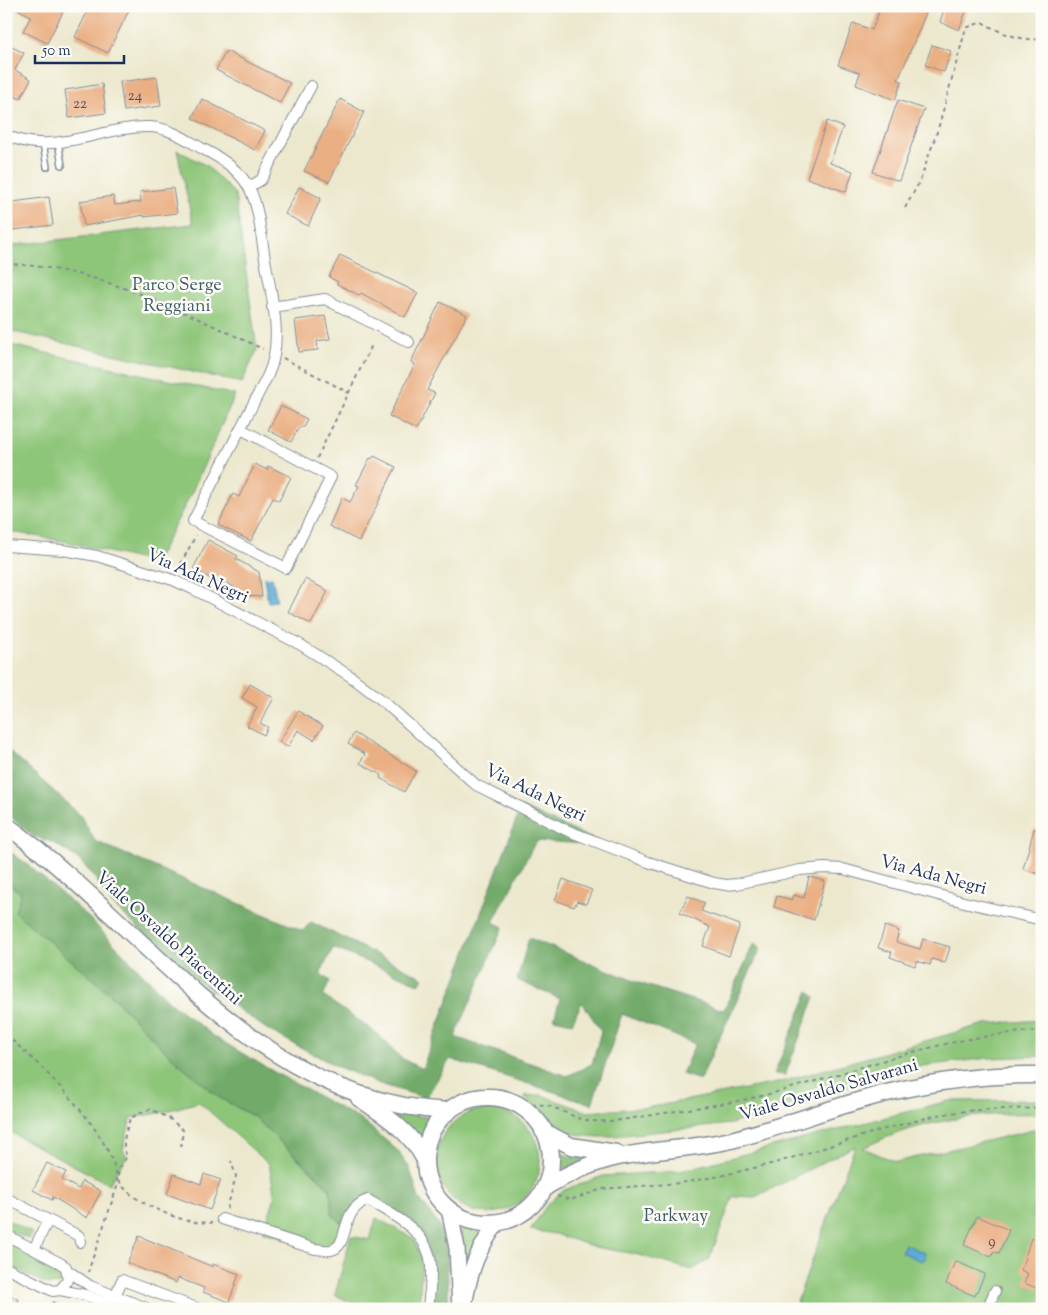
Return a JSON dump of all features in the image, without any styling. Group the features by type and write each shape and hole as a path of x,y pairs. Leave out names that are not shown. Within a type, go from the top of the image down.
{"main road":[{"name":"Viale Osvaldo Piacentini","path":"6,825 54,862 218,1014 270,1050 338,1085 388,1117 407,1134 426,1160"},
{"name":"Viale Osvaldo Salvarani","path":"543,1190 571,1173 628,1155 684,1149 729,1140 893,1091 970,1077 1042,1075"},
{"name":"Viale Osvaldo Piacentini","path":"338,1085 404,1106 449,1111"},
{"name":"Viale Osvaldo Piacentini","path":"482,1098 505,1100 526,1110 543,1131 551,1159 543,1190 524,1212 498,1222 472,1221 449,1209 434,1192 429,1182 426,1150 432,1132 449,1111 459,1104 482,1098"},
{"name":"Viale Osvaldo Salvarani","path":"543,1131 571,1146 628,1155"},
{"name":"Viale Osvaldo Piacentini","path":"449,1209 457,1248 460,1309"},
{"path":"464,1309 472,1267 478,1251 498,1222"}],"street":[{"path":"249,187 261,180 312,86"},
{"path":"6,135 19,142 43,143 139,128 166,130 216,155 231,165 249,187 256,201 272,307 276,355 194,521 286,568 331,477 241,429"},
{"path":"272,307 326,299 409,342"},
{"name":"Via Ada Negri","path":"6,546 63,550 97,556 173,580 302,645 350,676 383,701 476,785 566,830 639,859 714,883 726,885 800,870 843,869 964,902 1042,920"},
{"path":"6,1198 79,1236 80,1242"},
{"path":"222,1219 315,1249 331,1250 337,1247 343,1237 350,1213 358,1203 368,1200 410,1225 422,1238 431,1264 428,1309"},
{"path":"34,1249 48,1220"},
{"path":"6,1236 60,1263 84,1283 150,1309"},
{"path":"6,1268 53,1291 60,1290 85,1295 122,1309"},
{"path":"60,1290 66,1284 67,1270"},
{"path":"115,1296 122,1280 199,1309"},
{"path":"988,1309 995,1291"}],"lane":[{"path":"58,142 62,165"},
{"path":"43,143 47,167"}],"path":[{"path":"904,208 920,181 938,129 966,28 982,22 1004,35 1031,40 1042,39"},
{"path":"6,264 61,269 98,280 195,318 276,355 349,393"},
{"path":"312,467 372,345"},
{"path":"173,580 202,525"},
{"path":"526,1110 531,1105 546,1105 585,1120 627,1119 773,1093 888,1058 971,1037 1008,1032 1042,1031"},
{"path":"6,1035 33,1058 68,1094 96,1132 118,1173 120,1183 129,1193 162,1213 191,1222 212,1223 222,1219 230,1203 232,1186 236,1176 232,1161"},
{"path":"543,1190 571,1200 602,1189 681,1183 775,1163 881,1130 937,1115 974,1110 1042,1108"},
{"path":"84,1283 117,1187 118,1173 127,1156 123,1150 124,1136 130,1118 150,1109 176,1122 183,1130 181,1147"}],"green space":[{"name":"Parco Serge Reggiani","path":"177,150 207,166 235,194 257,350 242,383 6,330 6,246 193,224"},
{"path":"6,344 235,395 191,494 155,563 63,541 6,531"},
{"path":"6,748 80,815 95,841 303,931 311,922 424,978 419,984 333,948 320,974 330,981 323,996 378,1034 401,1058 422,1069 521,807 606,845 536,841 493,922 503,927 455,1037 567,1076 592,1064 601,1031 582,1002 572,1023 554,1019 560,999 517,980 529,938 639,983 724,1010 754,943 761,948 700,1080 682,1074 695,1044 622,1014 592,1104 450,1059 426,1098 380,1084 336,1066 268,1030 187,973 112,904 93,875 77,858 54,843 33,836 6,813"},
{"path":"6,849 27,864 86,915 170,1002 215,1037 363,1121 398,1151 409,1167 419,1198 439,1225 447,1253 449,1309 428,1309 431,1264 422,1238 368,1200 346,1226 332,1215 330,1188 253,1116 220,1098 168,1054 108,992 15,912 21,893 6,882"},
{"path":"6,882 21,893 108,992 168,1054 220,1098 253,1116 330,1189 332,1214 346,1226 331,1250 263,1232 275,1197 269,1164 199,1102 159,1113 131,1118 123,1150 127,1156 109,1184 6,1130"},
{"path":"809,991 815,997 785,1075 774,1074"},
{"path":"1042,1020 1042,1056 989,1058 922,1066 854,1085 731,1124 604,1137 589,1136 559,1127 524,1096 541,1095 588,1112 651,1107 777,1083 985,1024"},
{"name":"Parkway","path":"1042,1100 1042,1114 973,1116 928,1124 884,1138 863,1148 896,1162 1042,1128 1042,1182 1032,1216 1042,1221 1042,1309 794,1309 855,1146 755,1197 733,1196 709,1260 692,1270 635,1254 595,1247 555,1234 530,1230 547,1205 564,1190 603,1176 680,1171 948,1101"},
{"path":"375,1102 410,1115 432,1118 424,1129 420,1141"},
{"path":"488,1109 508,1113 517,1117 525,1124 532,1132 536,1141 540,1161 536,1181 532,1190 525,1198 517,1205 508,1209 488,1213 468,1209 459,1205 451,1198 444,1190 440,1181 436,1161 440,1141 444,1132 451,1124 459,1117 468,1113"},
{"path":"556,1151 570,1157 589,1158 557,1172"},
{"path":"376,1218 413,1238 422,1260 419,1309 356,1309 357,1305 335,1295 351,1236 370,1240"},
{"path":"6,1219 32,1233 29,1239 6,1230"},
{"path":"460,1227 482,1233 471,1250 463,1278 465,1259"},
{"path":"6,1240 61,1269 63,1274 60,1284 48,1285 6,1264"}],"water":[{"path":"272,577 277,601 268,602 264,578"},
{"path":"905,1244 925,1253 925,1259 921,1261 901,1252"}],"building":[{"path":"11,6 66,6 47,43 23,31 31,16"},
{"path":"90,6 131,6 108,53 75,37"},
{"path":"881,6 929,6 898,80 902,81 895,100 856,85 860,73 838,65 853,23 872,30"},
{"path":"945,6 968,6 959,30 940,22"},
{"path":"6,44 24,53 15,70 31,79 20,99 6,92"},
{"path":"932,45 951,51 944,72 925,65"},
{"path":"226,51 290,83 280,103 216,70"},
{"path":"157,77 161,106 124,111 120,82"},
{"path":"102,84 106,113 69,118 65,90"},
{"path":"202,99 265,131 255,150 192,118"},
{"path":"340,99 364,112 329,182 304,171"},
{"path":"898,100 924,109 899,181 873,172"},
{"path":"827,121 843,127 830,163 853,171 846,192 807,178"},
{"path":"299,187 321,198 308,226 285,214"},
{"path":"173,188 177,213 144,217 144,215 84,226 80,201 113,196 115,205 141,202 140,192"},
{"path":"49,197 53,225 6,231 6,203"},
{"path":"340,255 418,293 405,317 361,293 359,295 337,284 338,282 329,277"},
{"path":"440,302 467,315 427,390 435,393 416,430 389,416 415,364 411,362"},
{"path":"325,316 330,339 317,341 318,350 299,352 295,320"},
{"path":"281,406 307,419 303,427 299,427 291,442 268,430"},
{"path":"374,456 396,467 359,541 329,526 342,498 350,502 359,486 356,485 370,458 372,459"},
{"path":"255,464 267,470 268,466 291,477 279,501 273,498 251,541 218,525 233,494 239,497"},
{"path":"208,540 238,556 236,559 259,572 262,597 246,596 225,581 223,585 193,569"},
{"path":"305,579 328,591 311,624 288,612"},
{"path":"250,684 274,698 260,723 268,727 264,735 247,726 257,707 242,698"},
{"path":"298,711 323,726 314,740 298,730 288,747 279,742"},
{"path":"354,733 416,771 404,792 380,778 381,775 360,763 365,754 348,744"},
{"path":"1034,829 1042,831 1042,875 1023,869"},
{"path":"809,877 825,881 814,920 774,907 777,896 792,900 794,895 804,898"},
{"path":"563,879 592,890 586,904 577,901 574,907 555,900"},
{"path":"688,896 705,903 701,911 740,925 729,956 703,946 710,927 680,913"},
{"path":"885,926 899,931 896,942 920,949 923,939 950,947 945,963 932,959 930,965 917,961 915,966 890,957 892,952 878,948"},
{"path":"47,1163 66,1172 62,1180 79,1189 82,1181 101,1191 87,1218 53,1197 52,1200 33,1190"},
{"path":"174,1174 201,1184 204,1174 221,1180 210,1210 167,1194"},
{"path":"977,1216 1009,1230 999,1253 994,1252 991,1257 964,1245"},
{"path":"139,1236 213,1267 213,1264 239,1274 229,1302 203,1292 204,1288 178,1278 176,1283 127,1263"},
{"path":"1031,1238 1042,1242 1042,1282 1039,1289 1024,1283 1028,1274 1021,1270"},
{"path":"955,1261 985,1274 975,1296 946,1284"},
{"path":"6,1293 19,1300 15,1309 6,1309"}]}
